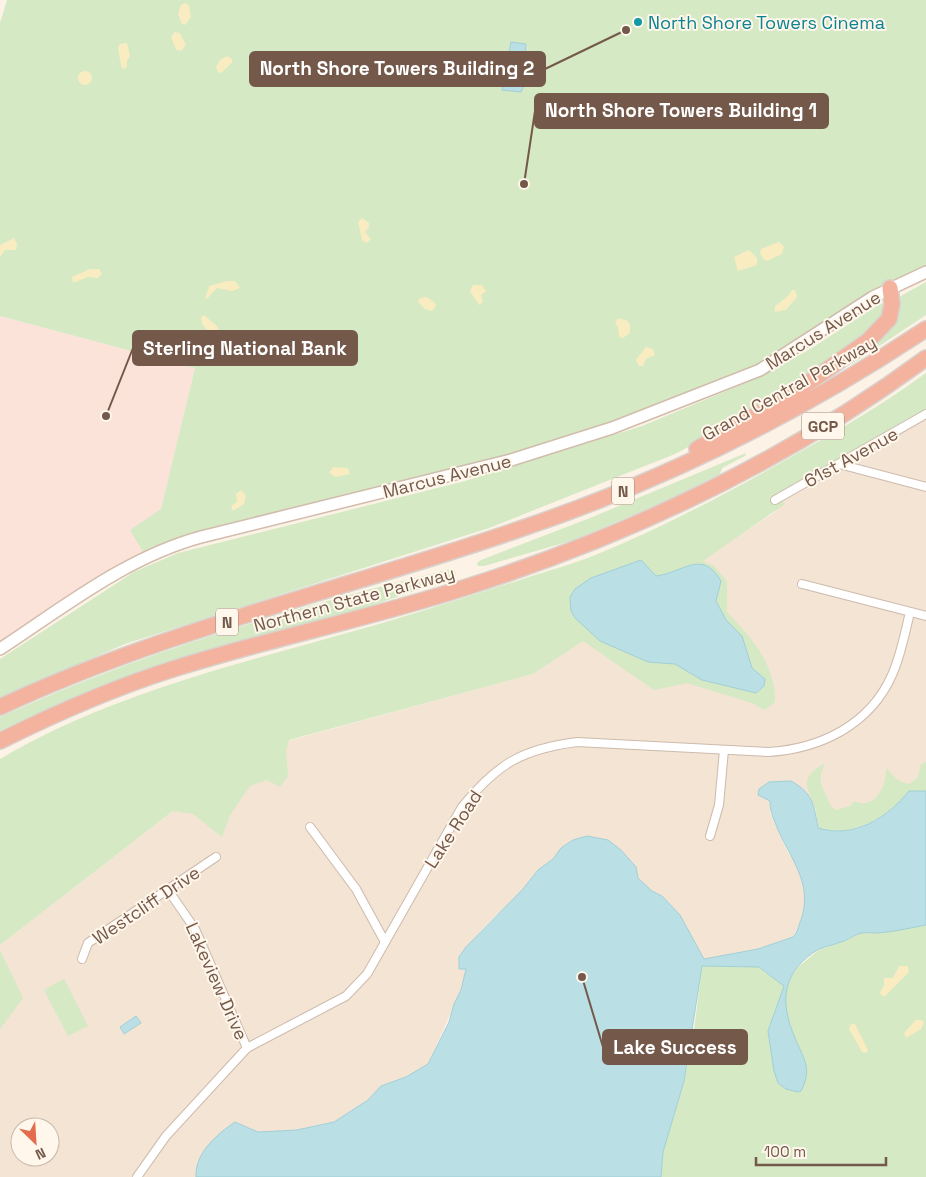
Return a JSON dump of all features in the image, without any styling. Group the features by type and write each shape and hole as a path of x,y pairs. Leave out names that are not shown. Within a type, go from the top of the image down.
{"highway":[{"path":"579,508 743,424 791,395 868,341 890,319 892,304 890,288"},
{"name":"Grand Central Parkway","path":"666,474 752,433 805,404 860,372 926,329"},
{"name":"GCP","path":"716,486 820,427 926,358"},
{"name":"Northern State Parkway","path":"0,707 83,670 142,649 490,539 579,508 666,474"},
{"name":"Northern State Parkway","path":"0,741 110,691 202,660 470,586 596,540 716,486"},
{"path":"0,752 110,691"}],"main road":[{"name":"Marcus Avenue","path":"0,648 128,567 166,548 201,537 511,460 619,426 760,370 890,288 926,272"}],"street":[{"name":"61st Avenue","path":"774,500 926,414"},
{"path":"839,464 926,487"},
{"path":"802,584 926,616"},
{"name":"Lake Road","path":"137,1177 166,1136 247,1048 346,996 367,974 462,807 482,783 509,762 540,749 577,742 724,750 789,751 823,742 849,727 874,704 892,675 903,644 910,612"},
{"path":"710,836 719,805 724,750"},
{"path":"310,827 356,889 385,942"},
{"name":"Westcliff Drive","path":"82,958 88,943 216,857"},
{"name":"Lakeview Drive","path":"168,890 196,929 247,1048"}],"shaded area":[{"path":"0,316 195,368 161,510 146,557 0,649"},
{"path":"926,414 926,774 883,816 770,801 770,813 788,853 798,866 806,899 804,913 793,937 758,949 704,959 662,896 652,891 638,878 636,867 561,848 553,859 538,870 523,889 482,929 459,957 459,969 466,968 461,990 428,1064 406,1077 381,1086 368,1100 334,1122 297,1130 258,1132 248,1127 196,1170 196,1177 0,1177 0,1015 22,998 0,950 0,945 251,751 533,674 775,512 775,500"}],"green space":[{"path":"7,0 926,0 926,272 784,356 633,420 146,557 130,530 161,509 195,368 0,316 0,23"},
{"path":"926,282 926,315 852,364 849,360 887,332 897,320 899,297"},
{"path":"881,303 887,305 883,322 751,414 675,454 489,528 125,644 0,698 0,659 134,572 178,553 465,481 642,426 755,379 812,348"},
{"path":"926,373 926,410 778,496 785,504 703,561 714,566 727,581 727,612 745,631 767,664 774,689 775,702 765,710 752,703 687,683 654,690 583,641 533,674 289,740 286,751 288,776 280,787 267,780 250,786 230,815 222,837 193,814 173,811 0,945 0,759 92,713 140,695 238,664 404,617 593,556 617,546 708,502 814,444 852,422"},
{"path":"746,453 745,456 722,468 720,474 671,499 574,540 484,566 478,566 477,563 481,560 590,518"},
{"path":"454,569 456,574 450,579 361,609 181,658 70,699 0,731 0,717 109,671 221,632 335,599"},
{"path":"926,762 926,791 909,791 890,810 857,828 831,830 818,828 816,811 807,781 812,772 825,763 821,773 821,784 829,803 836,810 850,806 854,801 861,803 874,799 882,789 886,768 899,781 910,784 918,777 921,764"},
{"path":"926,925 926,1177 661,1177 663,1152 684,1081 694,1031 702,966 759,967 766,973 788,980 798,967 820,949 840,943 861,933 878,933"},
{"path":"0,950 23,998 0,1029"},
{"path":"64,979 88,1026 68,1036 44,990"}],"sand":[{"path":"185,3 189,5 191,17 185,25 182,24 178,14 181,5"},
{"path":"175,32 180,33 186,45 181,51 176,50 171,37"},
{"path":"127,43 130,56 127,61 127,67 124,69 121,66 118,48 120,44"},
{"path":"227,56 232,59 232,63 221,73 218,72 216,67 220,60"},
{"path":"82,71 88,71 92,78 88,85 82,85 78,81 78,75"},
{"path":"362,218 369,223 369,227 365,232 371,239 367,243 362,240 358,222"},
{"path":"14,238 17,244 16,250 5,250 0,257 0,245"},
{"path":"779,242 784,247 782,254 767,261 764,260 760,253 761,249"},
{"path":"749,250 757,258 757,265 738,271 734,257"},
{"path":"90,269 99,269 102,274 98,278 88,277 73,283 72,277"},
{"path":"227,281 235,281 240,288 232,291 217,288 205,299 209,286"},
{"path":"473,285 482,285 486,291 481,295 483,302 479,305 470,291"},
{"path":"792,290 795,290 797,297 786,310 775,312 775,306 787,297"},
{"path":"427,297 435,303 436,306 432,311 425,309 418,302 420,298"},
{"path":"204,315 218,327 218,332 209,332 202,324 201,318"},
{"path":"618,318 628,321 630,325 630,333 623,338 619,337 618,327 615,323"},
{"path":"646,347 653,349 655,355 646,359 643,366 639,366 636,360"},
{"path":"333,467 348,468 350,474 336,477 329,473"},
{"path":"241,490 246,495 244,504 233,511 231,506 237,502 236,494"},
{"path":"899,966 908,966 909,972 885,996 882,996 880,992 884,986 884,978 893,978"},
{"path":"916,1020 922,1020 924,1023 921,1029 906,1038 904,1033"},
{"path":"851,1024 855,1024 868,1050 866,1053 862,1052 849,1029"}],"water":[{"path":"511,42 526,44 523,79 526,82 521,92 502,90"},
{"path":"641,560 656,576 699,564 707,566 714,571 721,581 716,601 726,620 742,636 752,668 765,679 764,686 756,693 702,680 675,664 648,662 600,641 575,618 571,611 570,597 575,589 591,578"},
{"path":"791,781 804,790 811,800 818,828 831,831 844,831 869,824 891,810 909,791 926,791 926,925 889,932 862,933 819,949 797,967 791,977 787,988 787,1012 795,1038 806,1063 805,1083 801,1091 786,1089 778,1083 774,1071 768,1031 784,986 759,967 702,966 684,1081 663,1152 661,1177 196,1177 199,1160 203,1152 214,1139 235,1122 258,1132 297,1130 334,1122 368,1100 381,1086 406,1077 428,1064 449,1022 454,1004 461,990 466,969 459,969 459,957 466,947 523,889 538,870 553,859 561,848 573,840 587,836 608,840 621,850 636,867 638,878 652,891 662,896 680,915 704,959 758,949 793,937 798,929 804,907 803,884 795,863 778,830 770,801 758,795 759,789 769,782"},
{"path":"136,1016 141,1023 124,1034 120,1027"}],"place":[{"name":"North Shore Towers Cinema","path":"638,22"},
{"name":"North Shore Towers Building 2","path":"626,30"},
{"name":"North Shore Towers Building 1","path":"524,184"},
{"name":"Sterling National Bank","path":"106,416"},
{"name":"Lake Success","path":"582,977"}]}
